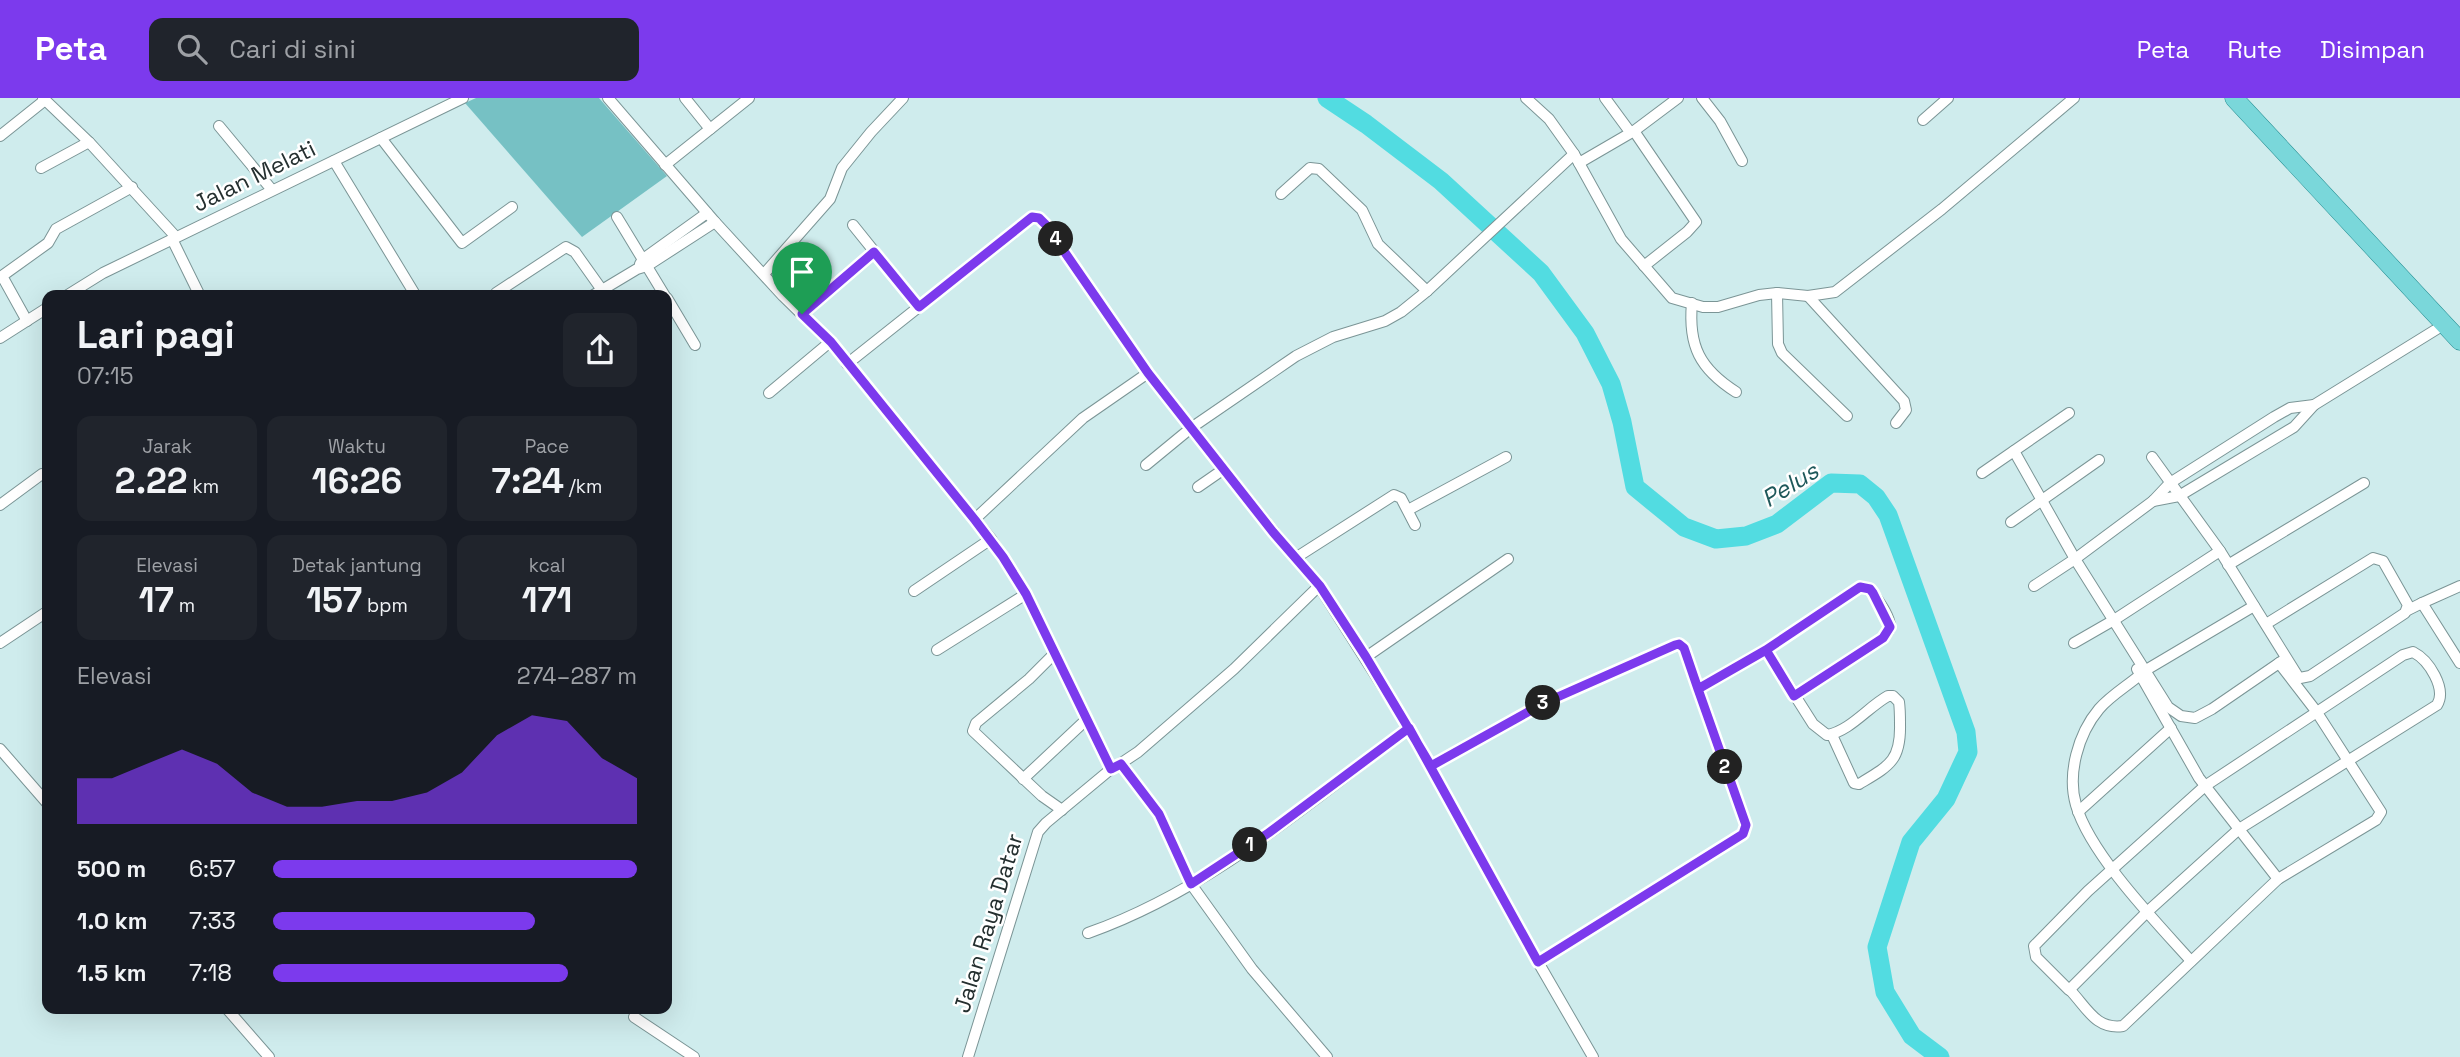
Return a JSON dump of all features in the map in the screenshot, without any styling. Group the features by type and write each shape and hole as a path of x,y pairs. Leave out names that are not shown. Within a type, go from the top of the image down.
{"main road":[{"path":"2234,98 2460,341"}],"street":[{"name":"Jalan Melati","path":"76,290 103,273 463,98"},
{"path":"608,98 711,217 831,342 991,539 1026,594 1087,719 1116,767 1159,814 1191,884 1252,969 1327,1057"},
{"path":"685,98 710,129"},
{"path":"665,165 749,98"},
{"path":"764,274 830,199 842,168 903,98"},
{"path":"1526,98 1549,119 1576,159 1621,239 1672,298 1703,307 1718,307 1759,295 1777,293 1808,296 1835,292 1942,209 2074,98"},
{"path":"1605,98 1696,222 1644,266"},
{"path":"1146,465 1191,428 1296,356 1333,337 1385,321 1401,312 1511,212 1576,159 1632,132 1678,98"},
{"path":"1702,98 1720,121 1742,161"},
{"path":"1923,120 1948,98"},
{"path":"0,136 44,99 132,187 174,238 197,290"},
{"path":"219,126 272,190"},
{"path":"381,138 462,243 512,207"},
{"path":"41,168 89,142"},
{"path":"334,161 412,290"},
{"path":"1281,194 1310,168 1319,169 1362,210 1378,244 1427,291"},
{"path":"27,321 2,276 48,243 56,229 132,187"},
{"path":"617,217 642,265 659,290"},
{"path":"602,290 711,217"},
{"path":"847,364 1032,217 1039,218 1148,373 1273,532 1320,586 1409,728 1593,1057"},
{"path":"853,225 919,307"},
{"path":"501,290 566,247 575,252 595,290"},
{"path":"802,314 874,252"},
{"path":"1777,293 1778,344 1782,353 1847,416"},
{"path":"1808,296 1904,401 1906,410 1895,423"},
{"path":"1692,303 1695,340 1705,368 1736,392"},
{"path":"672,309 695,345"},
{"path":"0,338 42,311"},
{"path":"2153,501 2179,496 2287,431 2301,422 2314,405 2445,324"},
{"path":"769,393 831,342"},
{"path":"975,520 1083,418 1148,373"},
{"path":"2034,586 2153,501 2170,483 2277,415 2290,408 2314,405"},
{"path":"1982,473 2068,413"},
{"path":"2277,415 2287,431"},
{"path":"2014,451 2206,786 2278,879"},
{"path":"1408,510 1506,457"},
{"path":"2070,989 2147,912 2239,830 2347,760 2437,705 2441,698 2435,677 2420,655 2413,652 2403,655 2316,711 2206,786 2113,868 2034,946 2033,951 2101,1024 2123,1026 2278,879 2376,820 2381,812 2347,760 2316,711 2283,660 2266,624 2220,551 2152,457"},
{"path":"2011,522 2099,460"},
{"path":"1198,486 1224,469"},
{"path":"1,503 42,474"},
{"path":"2228,565 2364,483"},
{"path":"1297,557 1394,495 1401,498 1415,524"},
{"path":"914,591 991,539"},
{"path":"2074,643 2220,551"},
{"path":"2266,624 2373,558 2383,561 2408,610"},
{"path":"1366,657 1508,559"},
{"name":"Jalan Raya Datar","path":"968,1057 1038,832 1234,668 1320,586"},
{"path":"2283,660 2300,678 2310,676 2408,610 2460,586"},
{"path":"1698,689 1766,650 1860,587 1870,589 1887,617 1890,627 1888,632 1883,638 1794,696"},
{"path":"937,650 1026,594"},
{"path":"2422,603 2460,663"},
{"path":"2191,961 2147,912 2084,828 2078,812 2073,782 2076,753 2100,707 2143,673 2255,606"},
{"path":"0,643 42,614"},
{"path":"1431,766 1544,703 1675,645 1679,644 1684,648 1746,825 1743,834 1538,962"},
{"path":"1766,650 1813,724 1824,734 1832,735 1888,696 1894,696 1899,702 1900,742 1896,756 1876,774 1859,784 1854,783 1832,735"},
{"path":"1055,653 973,728 976,737 1042,796 1062,810"},
{"path":"2143,673 2168,707 2189,719 2204,714 2283,660"},
{"path":"1023,779 1087,719"},
{"path":"1088,933 1150,908 1191,884 1267,834 1409,728"},
{"path":"2078,812 2171,729"},
{"path":"0,749 42,797"},
{"path":"231,1014 269,1057"},
{"path":"634,1017 694,1057"}],"shaded area":[{"path":"476,98 599,98 667,176 582,237 465,103"}],"waterway":[{"name":"Pelus","path":"1327,98 1441,181 1541,273 1585,333 1611,384 1635,487 1684,527 1716,539 1746,536 1777,524 1831,483 1860,484 1876,497 1888,515 1966,732 1968,752 1946,799 1911,842 1877,947 1885,992 1912,1036 1940,1057"}],"route":[{"path":"802,314 831,342 991,539 1026,594 1111,769 1121,764 1159,814 1191,884 1267,834 1409,728 1538,962 1743,834 1746,825 1698,689 1766,650 1860,587 1870,589 1890,627 1883,638 1794,696 1766,650 1698,689 1684,648 1682,645 1675,645 1544,703 1431,766 1409,728 1366,657 1320,586 1273,532 1148,373 1039,218 1032,217 919,307 874,252 802,314"}]}
